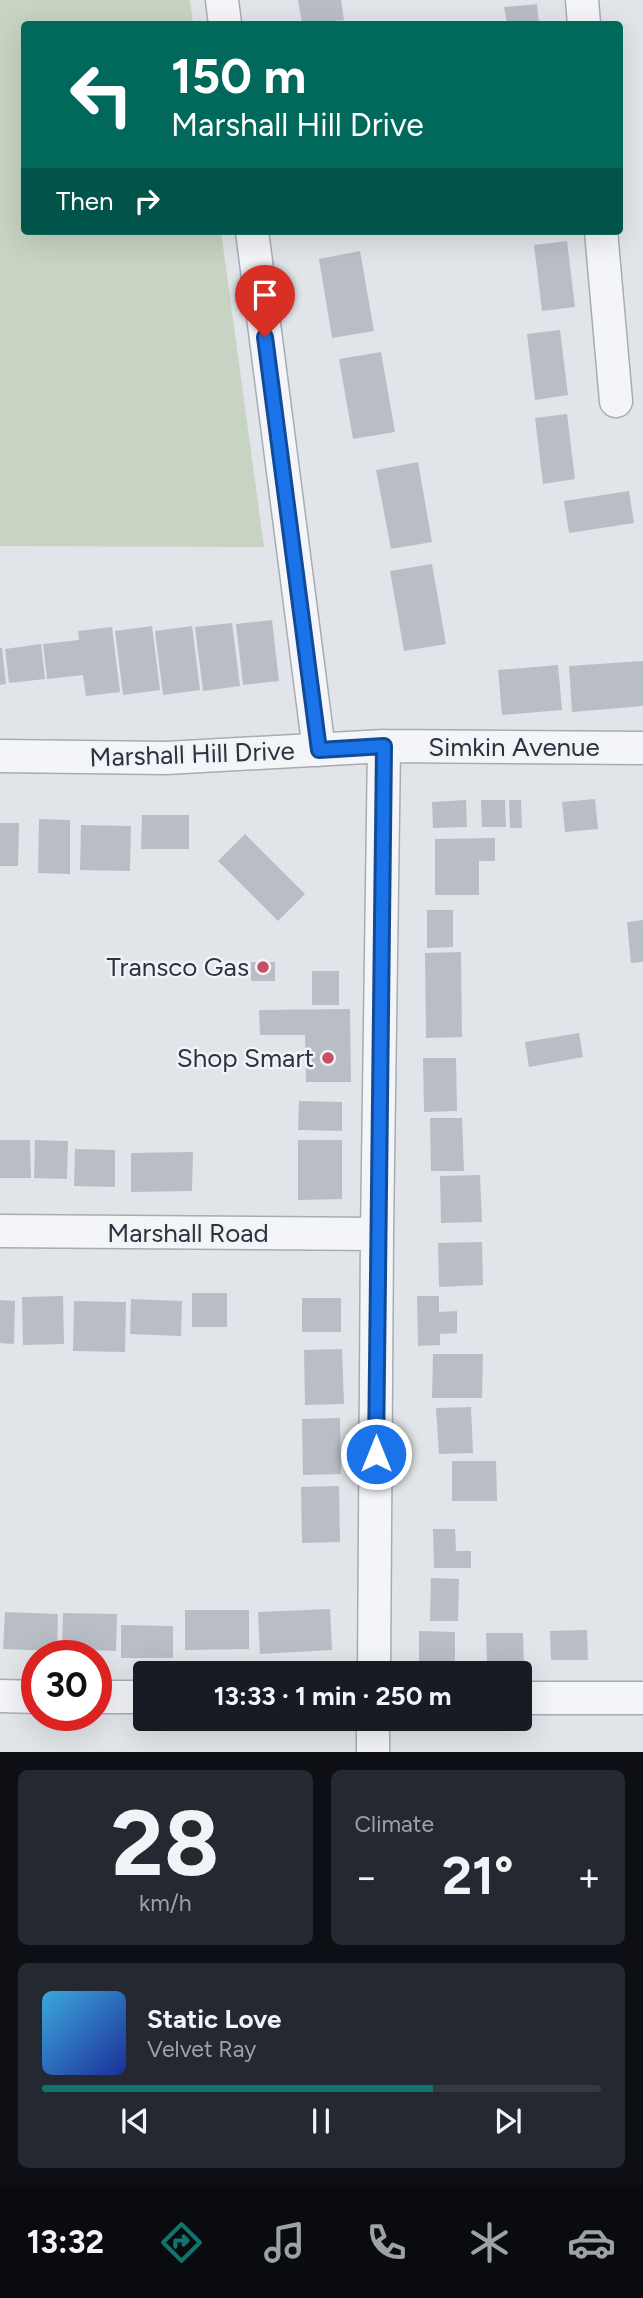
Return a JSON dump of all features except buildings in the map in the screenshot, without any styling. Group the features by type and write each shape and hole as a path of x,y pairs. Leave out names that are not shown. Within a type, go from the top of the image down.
{"street":[{"path":"222,0 225,21"},
{"path":"582,0 584,21"},
{"path":"253,235 319,750"},
{"path":"601,235 616,401"},
{"path":"374,1661 384,746"},
{"name":"Marshall Hill Drive","path":"0,756 166,758 384,746"},
{"name":"Simkin Avenue","path":"384,746 643,748"},
{"name":"Marshall Road","path":"0,1231 377,1234"},
{"path":"0,1696 21,1697"},
{"path":"112,1697 133,1697"},
{"path":"532,1698 643,1698"},
{"path":"373,1731 373,1752"}],"green space":[{"path":"0,0 190,0 193,21 21,21 21,235 222,235 264,547 0,546"}],"place":[{"name":"Transco Gas","path":"263,967"},
{"name":"Shop Smart","path":"328,1058"}],"route":[{"path":"265,337 319,750 384,746 376,1454"}]}
